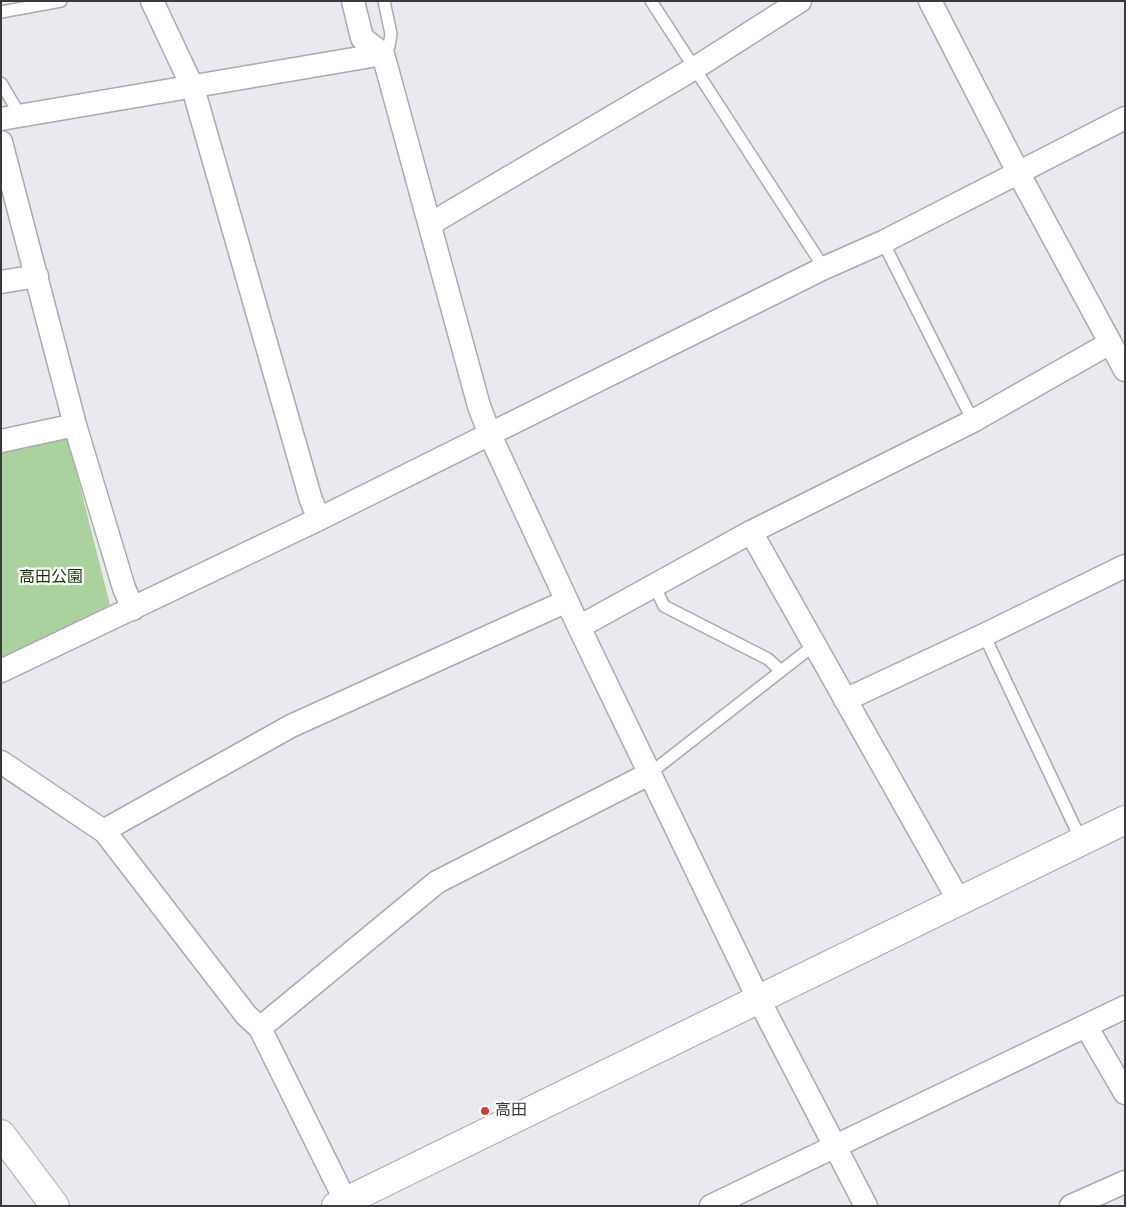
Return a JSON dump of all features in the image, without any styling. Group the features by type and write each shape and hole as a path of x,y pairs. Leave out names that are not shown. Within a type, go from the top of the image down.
{"street":[{"path":"152,1 193,88 311,500 319,519"},
{"path":"352,1 362,38 383,54 479,406 490,435 579,627 758,998 866,1206"},
{"path":"430,224 695,68 800,1"},
{"path":"930,1 1019,174 1125,370"},
{"path":"11,117 193,88 383,54"},
{"path":"1,671 319,519 824,268 883,242 1019,174 1125,118"},
{"path":"1,142 75,424 124,588 133,609"},
{"path":"1,282 37,276"},
{"path":"579,627 751,532 972,421 1110,343"},
{"path":"1,440 75,424"},
{"path":"751,532 813,646 959,900"},
{"path":"845,700 1125,566"},
{"path":"105,832 112,826 291,726 567,601"},
{"path":"1,762 105,832 246,1015 260,1028 343,1204 758,998 1125,820"},
{"path":"260,1028 437,882 650,774"},
{"path":"711,1206 1125,1008"},
{"path":"1086,1026 1125,1093"},
{"path":"1,1134 54,1206"},
{"path":"1071,1206 1125,1182"}],"lane":[{"path":"1,12 61,1"},
{"path":"383,54 389,46 391,34 384,1"},
{"path":"651,1 824,268"},
{"path":"1,83 11,117"},
{"path":"883,242 972,421"},
{"path":"654,585 664,606 768,659 781,671"},
{"path":"984,635 1082,842"},
{"path":"650,774 813,646"}],"green space":[{"name":"高田公園","path":"68,438 110,605 1,658 1,450"}],"place":[{"name":"高田","path":"485,1111"}]}
